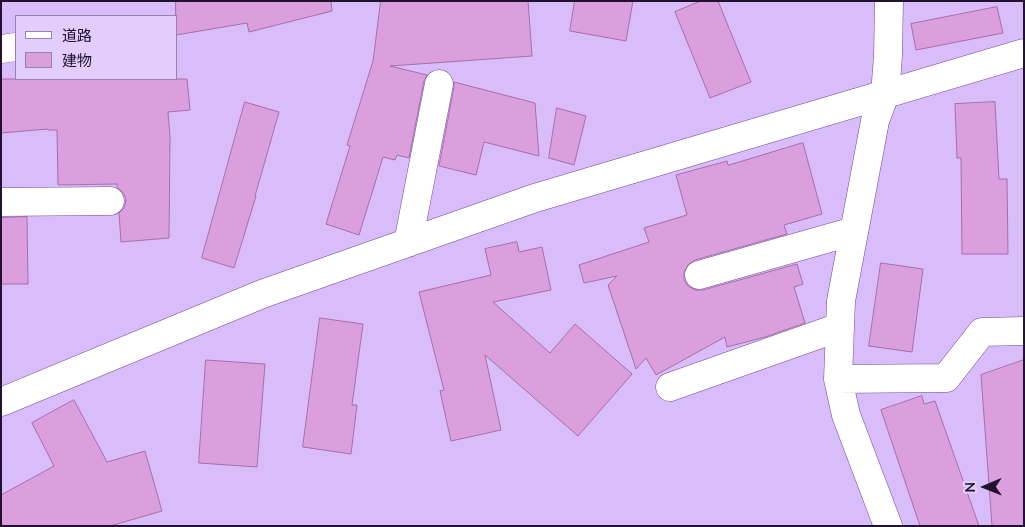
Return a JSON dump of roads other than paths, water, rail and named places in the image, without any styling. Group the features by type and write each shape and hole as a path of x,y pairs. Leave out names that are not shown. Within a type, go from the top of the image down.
{"street":[{"path":"888,526 846,415 838,379 842,301 875,121 885,94 889,1"},
{"path":"1,50 15,47"},
{"path":"1,402 262,294 535,198 1024,53"},
{"path":"408,243 439,84"},
{"path":"1,202 110,201"},
{"path":"699,275 854,231"},
{"path":"670,387 840,327"},
{"path":"838,379 946,378 982,332 1024,331"}]}
